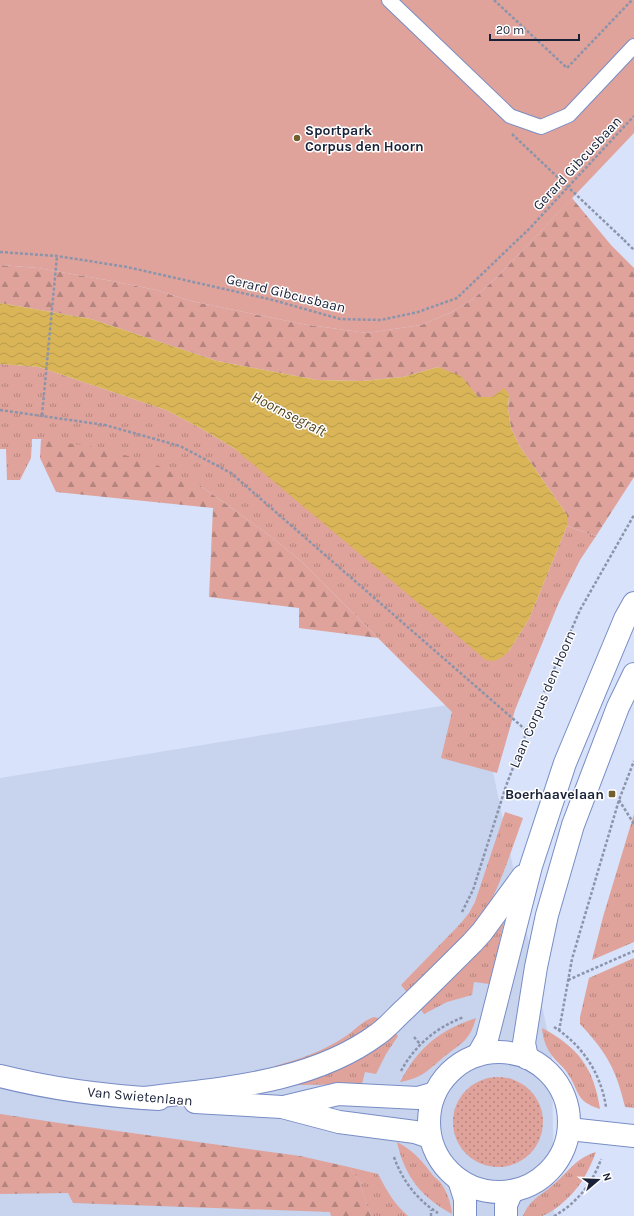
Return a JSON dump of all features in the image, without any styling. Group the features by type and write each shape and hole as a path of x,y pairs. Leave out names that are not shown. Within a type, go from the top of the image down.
{"main road":[{"path":"478,1055 487,1039 531,866 565,763 625,619 634,603"},
{"path":"527,1058 524,1043 536,967 547,915 573,825 618,707 634,674"},
{"path":"144,1098 238,1086 283,1076 330,1062 355,1049 379,1033 477,937 531,866"},
{"path":"502,1052 527,1058 549,1072 559,1087 566,1103 568,1111 568,1129 565,1147 556,1163 550,1170 529,1186 512,1191 484,1191 459,1180 446,1168 436,1154 430,1137 428,1119 435,1093 443,1079 452,1070 462,1062 478,1055 502,1052"},
{"name":"Van Swietenlaan","path":"0,1076 25,1083 144,1098 282,1107 339,1122 415,1132 430,1137"},
{"name":"Van Swietenlaan","path":"282,1107 338,1094 418,1098 435,1093"},
{"path":"568,1129 634,1136"},
{"path":"459,1180 465,1199 465,1216"},
{"path":"506,1216 506,1205 512,1191"}],"lane":[{"path":"389,0 510,116 541,126 569,115 634,46"}],"path":[{"path":"494,0 567,68 632,0"},
{"name":"Gerard Gibcusbaan","path":"0,252 57,256 127,266 273,300 340,319 380,320 418,312 457,298 530,228 634,116"},
{"path":"512,134 634,250"},
{"path":"42,415 57,256"},
{"path":"0,410 105,425 180,446 231,473 527,731"},
{"name":"Laan Corpus den Hoorn","path":"460,916 472,890 506,786 527,731 580,610 634,515"},
{"path":"559,1031 572,959 619,800 634,761"},
{"path":"619,800 634,824"},
{"path":"568,980 634,951"},
{"path":"431,1216 432,1209"}],"shaded area":[{"path":"478,700 552,1053 554,1216 0,1216 0,778"}],"green space":[{"name":"Sportpark Corpus den Hoorn","path":"0,0 634,0 634,133 499,275 473,299 452,312 421,325 367,333 302,324 191,301 156,290 112,281 38,268 0,265"},
{"path":"572,198 611,245 634,268 634,477 596,536 567,526 567,515 520,447 511,428 508,409 509,394 492,397 478,397 470,388 438,367 403,377 362,381 317,380 217,361 91,319 0,303 0,265 38,268 112,281 156,290 191,301 302,324 367,333 421,325 452,312 473,299 499,275"},
{"path":"0,364 39,367 166,410 202,429 235,449 509,651 529,619 567,526 596,536 580,560 559,602 515,710 497,773 441,758 452,712 302,562 269,535 198,484 41,439 32,439 31,458 20,480 7,480 6,449 0,449"},
{"path":"41,439 106,449 159,466 198,484 269,535 302,562 378,638 299,628 299,608 209,597 213,508 56,492 40,458"},
{"path":"505,812 523,818 504,872 486,911 479,923 409,995 401,985 461,923 475,902"},
{"path":"634,814 634,942 592,960 603,917"},
{"path":"500,920 504,922 490,984 474,982 472,995 447,1002 424,1014 419,1007"},
{"path":"634,958 634,1108 625,1107 618,1082 609,1062 604,1053 580,1024 580,1017 589,978"},
{"path":"374,1017 382,1019 333,1051 275,1070 275,1066 303,1057 329,1046"},
{"path":"476,1018 471,1031 461,1044 425,1073 400,1082 415,1059 431,1042 451,1029"},
{"path":"542,1028 555,1035 575,1051 582,1060 589,1070 600,1109 586,1103 579,1095 572,1080 548,1050 544,1040"},
{"path":"394,1031 398,1036 386,1054 376,1074 365,1072 362,1084 299,1085 299,1081 347,1065 365,1056"},
{"path":"498,1077 515,1081 530,1090 539,1105 543,1122 539,1139 530,1154 515,1163 498,1167 481,1163 466,1154 457,1139 453,1122 457,1105 466,1090 481,1081"},
{"path":"0,1114 300,1156 349,1167 360,1182 372,1216 331,1216 330,1212 73,1203 68,1193 0,1194"},
{"path":"397,1142 416,1155 433,1176 440,1182 448,1197 452,1214 431,1200 416,1185 405,1166"},
{"path":"596,1152 582,1181 567,1199 554,1210 542,1216 523,1216 533,1201 574,1165 583,1158"},
{"path":"349,1167 378,1174 394,1201 408,1216 372,1216 360,1182"}],"water":[{"name":"Hoornsegraft","path":"0,303 91,319 217,361 317,380 362,381 403,377 438,367 461,376 478,397 492,397 504,388 509,394 508,409 511,428 520,447 567,515 567,526 529,619 509,651 501,658 494,661 486,660 235,449 202,429 166,410 39,367 0,364"}],"place":[{"name":"Sportpark Corpus den Hoorn","path":"297,138"},
{"name":"Boerhaavelaan","path":"612,794"}]}
